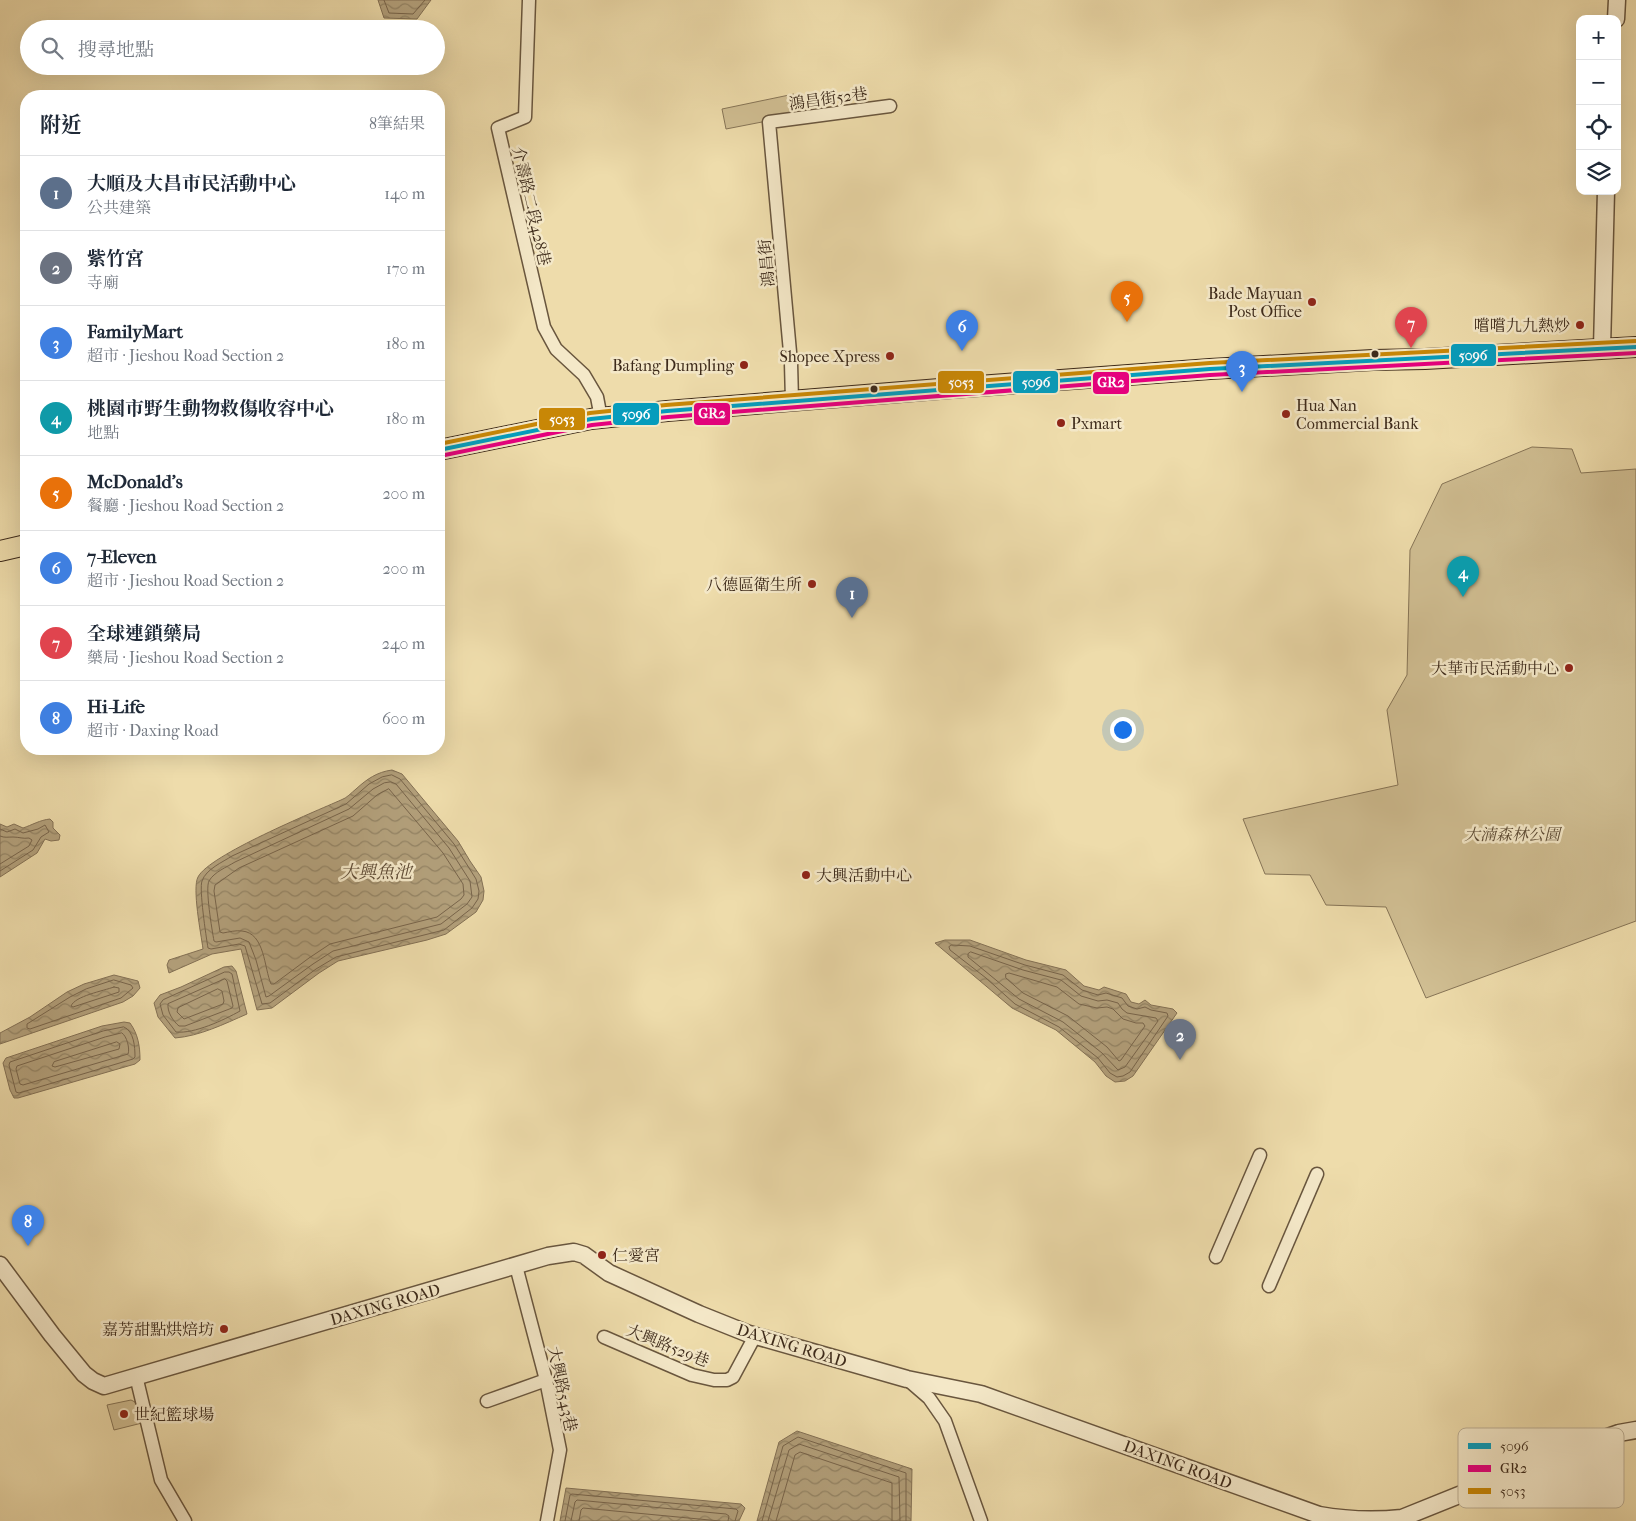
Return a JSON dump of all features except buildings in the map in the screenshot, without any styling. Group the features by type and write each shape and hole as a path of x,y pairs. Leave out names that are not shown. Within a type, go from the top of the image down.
{"main road":[{"path":"445,449 601,418 792,401 1210,369 1425,359 1636,346"},
{"path":"0,551 20,546"}],"street":[{"name":"介壽路二段428巷","path":"528,0 525,117 498,128 544,327 556,349 584,375 596,397 601,418"},
{"path":"1616,15 1617,0"},
{"name":"鴻昌街52巷","path":"769,122 890,106"},
{"name":"鴻昌街","path":"769,122 791,363 792,401"},
{"path":"1602,348 1606,195"},
{"path":"1216,1257 1260,1155"},
{"path":"1269,1286 1317,1174"},
{"name":"DAXING ROAD","path":"0,1265 52,1335 84,1374 104,1386 548,1256 574,1252 584,1255 609,1272 699,1314 755,1336 907,1379 981,1394 1319,1515 1354,1521 1385,1521 1402,1518 1458,1495"},
{"name":"大興路543巷","path":"516,1266 546,1380 560,1450 547,1521"},
{"name":"大興路529巷","path":"604,1337 692,1375 726,1380 733,1377 755,1336"},
{"path":"136,1376 161,1480 184,1521"},
{"path":"907,1379 929,1398 945,1421 981,1521"},
{"path":"487,1401 546,1380"}],"green space":[{"path":"794,94 798,115 726,129 722,109"},
{"name":"大湳森林公園","path":"1532,447 1572,449 1581,473 1636,469 1636,921 1426,998 1386,907 1326,905 1310,875 1265,874 1243,819 1398,785 1387,710 1407,675 1410,550 1442,484"},
{"name":"世紀籃球場","path":"131,1400 135,1402 142,1423 114,1430 107,1405"}],"water":[{"path":"378,0 431,0 417,19 384,18"},
{"name":"大興魚池","path":"392,770 402,774 458,841 481,877 484,891 483,900 476,912 446,934 338,961 272,1008 257,1010 241,949 212,954 169,973 167,965 169,960 203,949 196,883 198,877 206,868 241,846 343,799 372,776"},
{"path":"50,819 53,822 53,828 60,835 59,840 51,841 45,839 37,853 0,877 0,824 7,827 14,824 23,828 39,821"},
{"path":"945,940 970,940 1026,960 1066,970 1084,986 1099,990 1104,987 1126,994 1131,1002 1139,1004 1145,1000 1151,1005 1173,1009 1177,1013 1133,1076 1125,1081 1115,1082 1106,1076 1095,1062 1056,1030 1012,1008 935,943"},
{"path":"232,966 236,971 247,1014 203,1032 175,1038 158,1017 154,1003 160,995 224,967"},
{"path":"114,975 138,981 140,988 133,996 123,1002 0,1044 0,1033 30,1017 67,992 84,984"},
{"path":"124,1022 130,1023 138,1040 140,1060 135,1064 14,1098 3,1063 6,1058 102,1026"},
{"path":"797,1431 912,1469 911,1521 757,1521 779,1442"},
{"path":"566,1488 741,1504 745,1508 739,1521 560,1521"}],"transit line":[{"name":"5053","path":"445,443 590,413 666,405 1210,363 1636,341"},
{"name":"5096","path":"445,449 591,419 667,411 1210,369 1636,347"},
{"name":"GR2","path":"445,455 592,425 668,417 1210,375 1636,353"}],"place":[{"name":"Bade Mayuan Post Office","path":"1312,302"},
{"name":"McDonald's","path":"1127,322"},
{"name":"嚐嚐九九熱炒","path":"1580,325"},
{"name":"全球連鎖藥局","path":"1411,348"},
{"name":"7-Eleven","path":"962,351"},
{"name":"Shopee Xpress","path":"890,356"},
{"name":"Bafang Dumpling","path":"744,365"},
{"name":"FamilyMart","path":"1242,392"},
{"name":"Hua Nan Commercial Bank","path":"1286,414"},
{"name":"Pxmart","path":"1061,423"},
{"name":"八德區衛生所","path":"812,584"},
{"name":"桃園市野生動物救傷收容中心","path":"1463,597"},
{"name":"大順及大昌市民活動中心","path":"852,618"},
{"name":"大華市民活動中心","path":"1569,668"},
{"name":"大興活動中心","path":"806,875"},
{"name":"紫竹宮","path":"1180,1060"},
{"name":"Hi-Life","path":"28,1246"},
{"name":"仁愛宮","path":"602,1255"},
{"name":"嘉芳甜點烘焙坊","path":"224,1329"},
{"name":"世紀籃球場","path":"124,1414"}]}
